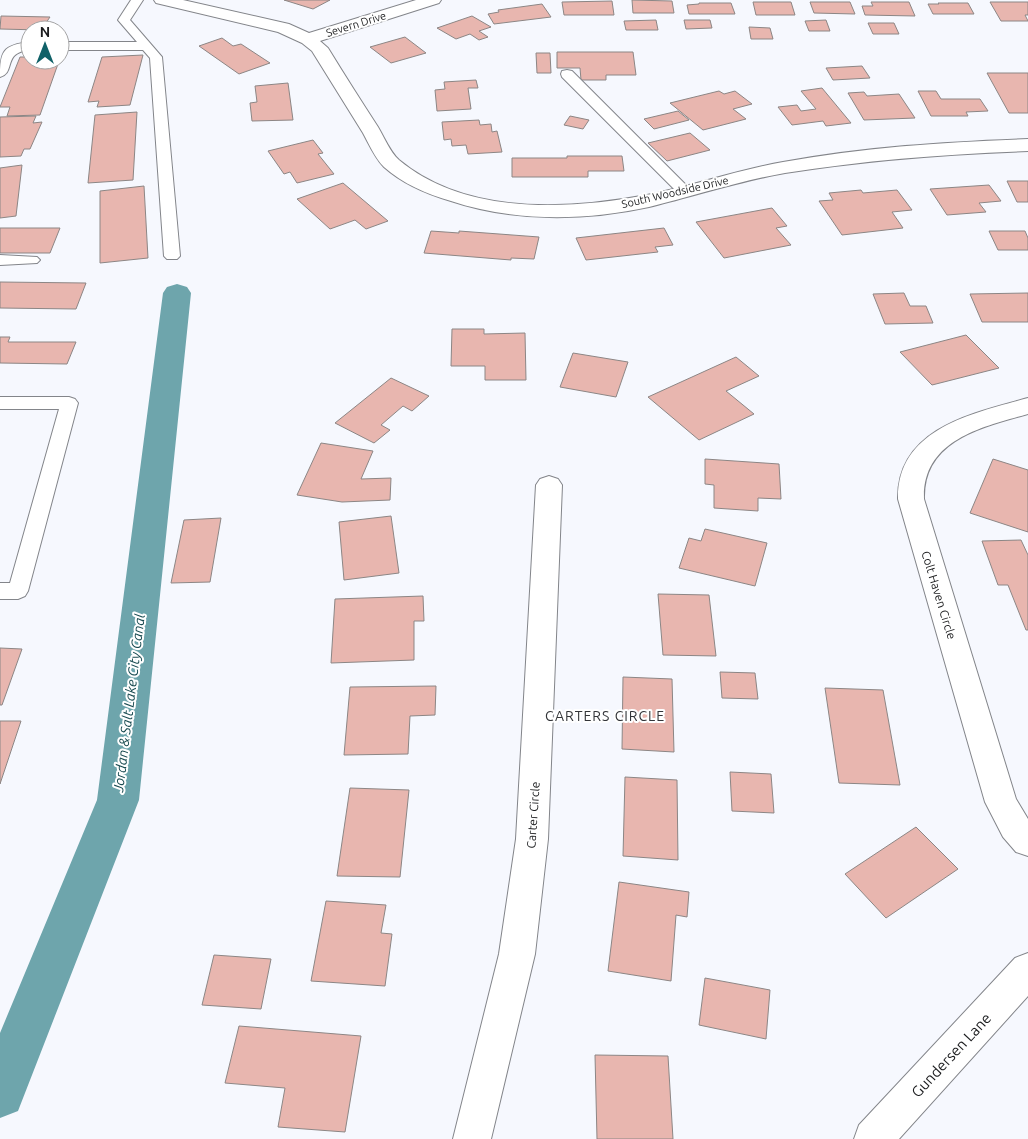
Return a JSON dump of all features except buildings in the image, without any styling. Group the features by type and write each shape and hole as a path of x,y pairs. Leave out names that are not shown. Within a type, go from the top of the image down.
{"street":[{"name":"South Woodside Drive","path":"162,0 284,28 308,39 319,48 390,162 412,178 436,190 476,203 516,209 566,211 647,201 782,168 862,156 950,148 1028,145"},
{"name":"Severn Drive","path":"308,39 433,0"},
{"name":"Colt Haven Circle","path":"1028,406 971,424 938,440 918,463 912,480 911,499 1001,802 1015,827 1028,842"},
{"name":"Carter Circle","path":"472,1139 517,954 532,839 549,485"},
{"name":"Gundersen Lane","path":"873,1139 1028,970"}],"lane":[{"path":"137,0 124,20 156,56 172,256"},
{"path":"0,73 8,52 15,46 20,46"},
{"path":"70,46 146,46"},
{"path":"567,74 684,191"},
{"path":"0,260 32,260"},
{"path":"0,403 68,403 18,591 0,591"}],"waterway":[{"name":"Jordan & Salt Lake City Canal","path":"0,1093 118,800 177,293"}],"district":[{"name":"CARTERS CIRCLE","path":"605,716"}]}
